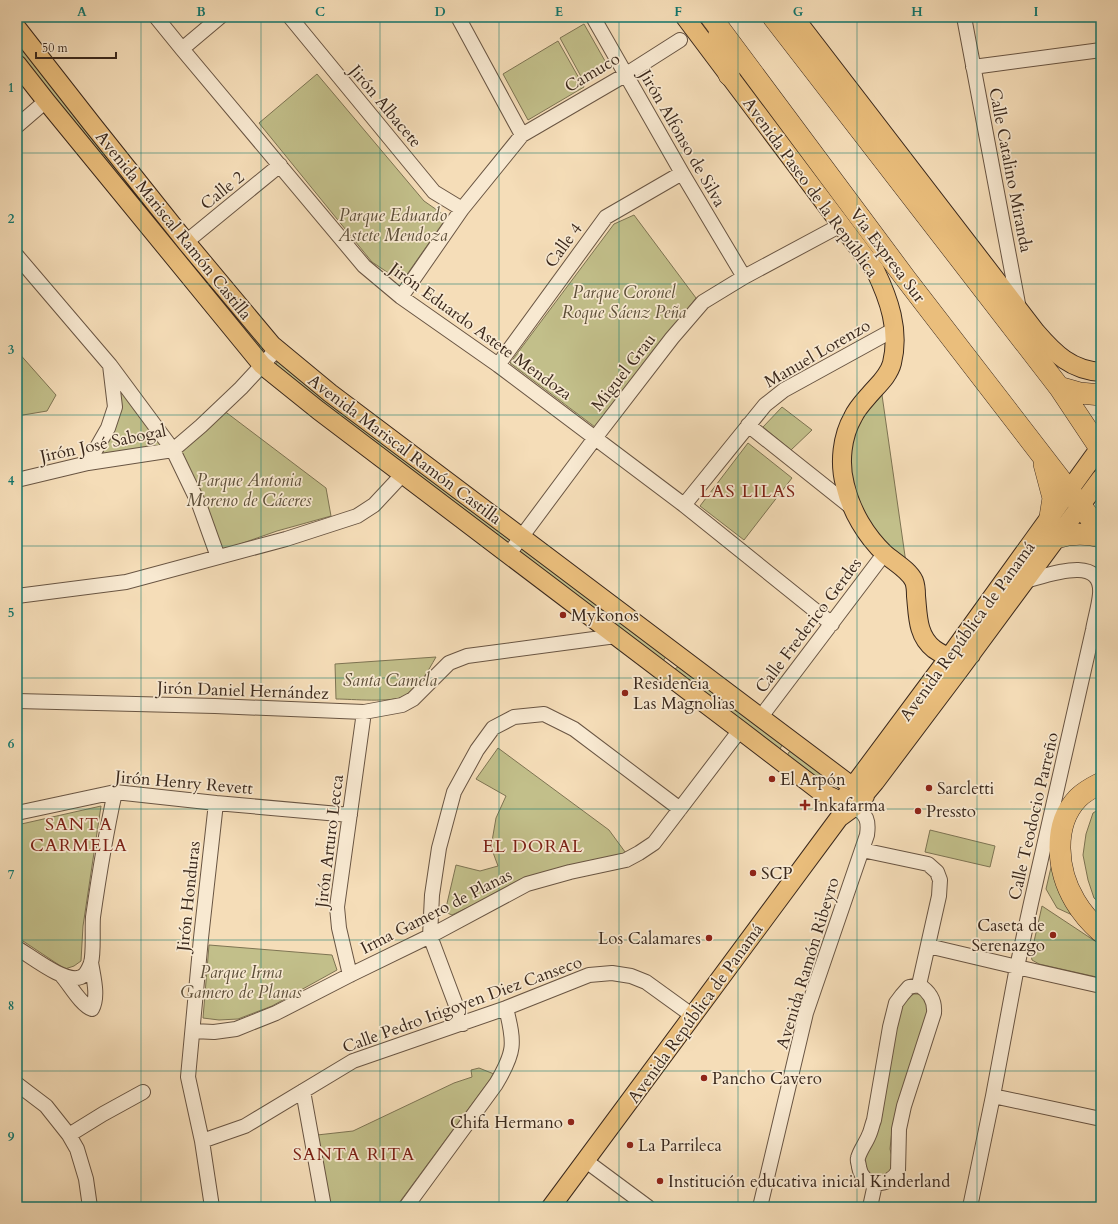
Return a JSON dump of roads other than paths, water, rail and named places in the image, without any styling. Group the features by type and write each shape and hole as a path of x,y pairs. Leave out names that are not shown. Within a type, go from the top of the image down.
{"highway":[{"path":"773,17 1017,320 1059,387 1101,448"},
{"path":"714,21 729,75"},
{"name":"Via Expresa Sur","path":"714,21 906,279 1101,532"},
{"path":"1059,387 1080,393 1101,395"},
{"path":"1041,454 1051,486 1053,498 1050,517"},
{"path":"1056,538 1074,534 1101,537"},
{"path":"1101,783 1084,792 1071,807 1062,827 1060,847 1062,868 1071,893 1080,909 1101,932"},
{"path":"1101,796 1089,803 1082,812 1074,829 1072,859 1078,880 1088,898 1101,914"}],"main road":[{"name":"Avenida Paseo de la República","path":"686,17 875,270 885,291 892,311 895,329 892,364 886,376 852,417 844,439 842,460 844,483 851,507 866,532 884,554 914,581 920,629 923,638 933,648 949,657"},
{"path":"794,18 1017,320 1036,332 1053,352 1074,365 1088,371 1101,372"},
{"name":"Avenida Mariscal Ramón Castilla","path":"17,28 186,242 272,345 330,393 791,741 851,802"},
{"name":"Avenida Mariscal Ramón Castilla","path":"17,64 262,365 402,475 821,792 851,802"},
{"name":"Avenida República de Panamá","path":"851,802 922,722 1025,582 1056,538 1101,448"},
{"name":"Avenida República de Panamá","path":"551,1207 851,802 949,657 1050,517 1101,478"},
{"path":"665,673 678,655"},
{"path":"949,657 971,655"},
{"path":"778,759 791,741"}],"street":[{"name":"Jirón Eduardo Astete Mendoza","path":"156,17 364,266 401,297 498,365 684,505 832,624"},
{"path":"182,49 220,17"},
{"name":"Jirón Albacete","path":"290,17 434,192 462,209"},
{"path":"401,297 462,209 522,135 458,17"},
{"name":"Jirón Alfonso de Silva","path":"593,17 625,75 744,277"},
{"name":"Calle Catalino Miranda","path":"964,17 1017,320"},
{"name":"Camuco","path":"522,135 625,75 680,40"},
{"path":"973,67 1101,50"},
{"path":"17,126 46,101"},
{"name":"Calle 2","path":"186,242 280,165"},
{"name":"Calle 4","path":"498,365 606,217 682,173"},
{"name":"Miguel Grau","path":"508,555 672,338 703,302 744,277 841,225"},
{"path":"18,258 110,365 173,450 199,504 218,557"},
{"name":"Manuel Lorenzo","path":"684,505 765,405 784,390 895,329"},
{"name":"Jirón José Sabogal","path":"17,480 88,463 173,450 241,388 277,349"},
{"path":"88,463 108,428 115,407 110,365"},
{"path":"748,425 851,507"},
{"path":"17,596 126,582 286,539 357,516 374,505 402,475"},
{"name":"Calle Frederico Gerdes","path":"760,718 884,554"},
{"name":"Calle Teodocio Parreño","path":"970,1207 993,1096 1017,967 1078,698 1100,593 1099,583 1094,574 1082,570 1060,572 1025,582"},
{"name":"Jirón Daniel Hernández","path":"17,701 216,706 364,712 402,705 413,699 449,663 467,656 616,636"},
{"name":"Jirón Arturo Lecca","path":"350,975 339,928 337,906 364,712"},
{"path":"463,1024 430,936 432,905 439,848 454,792 477,750 493,728 514,717 544,714 574,729 680,809"},
{"name":"Irma Gamero de Planas","path":"193,1031 214,1032 236,1029 276,1013 430,936 527,884 570,872 626,860 639,853 654,842 740,730"},
{"path":"17,948 68,978 81,1000 88,1008 92,1009 95,995 91,962 92,926 105,835 115,792"},
{"name":"Jirón Henry Revett","path":"17,813 115,792 350,815"},
{"name":"Avenida Ramón Ribeyro","path":"760,1207 806,1013 867,835 868,821 862,811 851,802"},
{"name":"Jirón Honduras","path":"212,1207 202,1142 188,1078 201,938 216,803"},
{"path":"862,850 928,864 937,872 940,880 939,896 920,985"},
{"path":"432,905 439,918 446,923 452,924"},
{"path":"928,946 1101,986"},
{"path":"68,978 81,977 86,974 91,962"},
{"name":"Calle Pedro Irigoyen Diez Canseco","path":"202,1142 245,1126 353,1061 463,1024 589,975 612,973 632,976 646,982 693,1016"},
{"path":"920,985 926,988 932,996 935,1005 934,1013 902,1114 899,1130 898,1171 895,1177 885,1183 875,1184 866,1179 860,1173 858,1158 869,1135 874,1120 890,1026 896,1003 909,987 920,985"},
{"path":"407,1207 496,1084 507,1065 512,1048 512,1030 506,1008"},
{"path":"17,1084 46,1106 69,1135 77,1149 86,1179 90,1207"},
{"path":"303,1091 324,1207"},
{"path":"69,1135 143,1092"},
{"path":"993,1096 1101,1119"},
{"path":"586,1161 648,1207"},
{"path":"870,1207 875,1184"}],"place":[{"name":"Mykonos","path":"563,615"},
{"name":"Residencia Las Magnolias","path":"625,693"},
{"name":"El Arpón","path":"772,779"},
{"name":"Sarcletti","path":"929,788"},
{"name":"Inkafarma","path":"805,805"},
{"name":"Pressto","path":"918,811"},
{"name":"SCP","path":"753,873"},
{"name":"Caseta de Serenazgo","path":"1053,935"},
{"name":"Los Calamares","path":"709,938"},
{"name":"Pancho Cavero","path":"704,1078"},
{"name":"Chifa Hermano","path":"571,1122"},
{"name":"La Parrileca","path":"630,1145"},
{"name":"Institución educativa inicial Kinderland","path":"660,1181"}],"district":[{"name":"LAS LILAS","path":"748,491"},
{"name":"SANTA CARMELA","path":"79,834"},
{"name":"EL DORAL","path":"533,846"},
{"name":"SANTA RITA","path":"354,1154"}],"park label":[{"name":"Parque Eduardo Astete Mendoza","path":"393,225"},
{"name":"Parque Coronel Roque Sáenz Peña","path":"624,302"},
{"name":"Parque Antonia Moreno de Cáceres","path":"249,490"},
{"name":"Santa Camela","path":"390,680"},
{"name":"Parque Irma Gamero de Planas","path":"241,982"}]}
